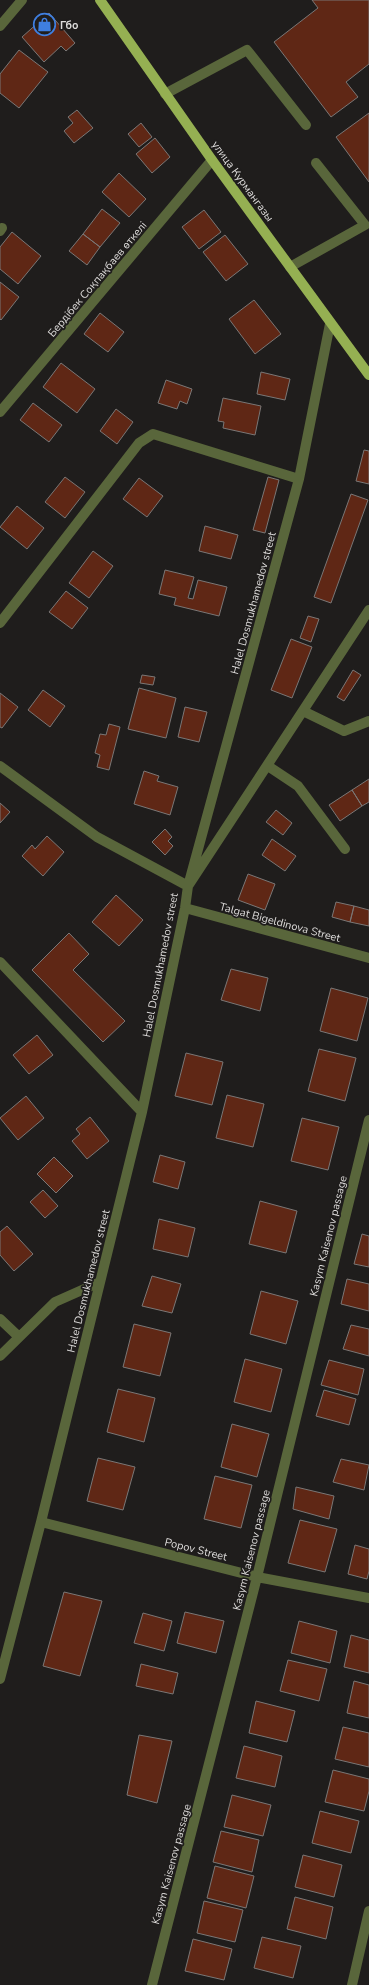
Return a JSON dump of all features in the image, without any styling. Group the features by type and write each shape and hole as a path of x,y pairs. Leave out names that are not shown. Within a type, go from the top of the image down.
{"main road":[{"name":"улица Курмангазы","path":"100,0 212,160 330,324 369,375"}],"street":[{"path":"0,26 22,0"},
{"path":"165,94 247,50 306,125"},
{"name":"Бердібек Соқпақбаев өткелі","path":"0,412 212,160"},
{"path":"290,267 365,225 316,163"},
{"name":"Halel Dosmukhamedov street","path":"0,1679 41,1522 142,1112 185,908 188,886 299,479 330,324"},
{"path":"0,623 139,443 152,434 299,479"},
{"name":"Halel Dosmukhamedov street","path":"188,886 369,610"},
{"path":"303,711 344,731 369,721"},
{"path":"0,766 97,837 188,886"},
{"path":"268,766 298,786 345,849"},
{"name":"Talgat Bigeldinova Street","path":"185,908 369,958"},
{"path":"0,962 142,1112"},
{"name":"Kasym Kaisenov passage","path":"152,1985 257,1577 369,1120"},
{"path":"0,1356 55,1302 100,1282"},
{"path":"0,1319 19,1337"},
{"name":"Popov Street","path":"41,1522 257,1577 369,1598"},
{"path":"352,1985 369,1911"}],"building":[{"path":"312,0 369,0 369,64 346,82 358,97 331,117 274,42 318,8"},
{"path":"49,13 75,43 66,51 61,46 44,62 22,37"},
{"path":"19,50 48,72 19,108 0,93 0,74"},
{"path":"77,110 93,128 74,143 64,131 73,123 68,117"},
{"path":"369,113 369,182 336,137"},
{"path":"141,123 152,137 139,147 128,134"},
{"path":"155,138 170,157 152,173 136,154"},
{"path":"119,173 146,199 129,217 102,192"},
{"path":"102,209 120,223 100,247 83,234"},
{"path":"204,210 221,232 199,249 182,227"},
{"path":"12,232 41,256 18,284 0,269 0,247"},
{"path":"83,234 100,247 87,265 69,251"},
{"path":"225,235 248,264 226,281 203,252"},
{"path":"0,282 19,297 1,320 0,319"},
{"path":"254,300 281,334 255,354 229,319"},
{"path":"100,313 124,332 108,352 84,334"},
{"path":"61,363 95,389 77,413 43,387"},
{"path":"261,372 290,379 285,400 257,394"},
{"path":"166,380 192,389 187,404 180,401 177,409 158,403"},
{"path":"223,398 261,406 255,435 223,428 224,422 218,421"},
{"path":"33,403 62,425 49,442 20,420"},
{"path":"116,409 133,422 117,444 100,431"},
{"path":"364,450 369,451 369,484 356,481"},
{"path":"65,477 85,492 65,518 45,502"},
{"path":"268,477 279,480 265,533 253,530"},
{"path":"139,478 163,496 147,517 123,499"},
{"path":"351,494 368,500 331,603 314,597"},
{"path":"17,506 44,528 27,549 0,527"},
{"path":"205,526 238,535 231,559 199,551"},
{"path":"93,551 113,566 89,598 69,583"},
{"path":"165,570 194,577 188,598 193,599 198,580 227,587 219,616 174,605 176,598 159,594"},
{"path":"66,591 88,608 72,629 49,612"},
{"path":"308,616 319,619 311,642 300,638"},
{"path":"291,639 312,647 292,698 271,690"},
{"path":"353,670 361,675 344,701 337,697"},
{"path":"142,675 155,677 153,685 140,683"},
{"path":"139,688 176,698 166,738 128,729"},
{"path":"43,690 65,706 50,727 28,710"},
{"path":"0,693 18,707 2,728 0,727"},
{"path":"185,707 207,712 199,742 178,737"},
{"path":"109,724 120,727 109,770 97,767 100,755 95,753 100,734 106,735"},
{"path":"144,771 159,776 157,781 178,787 170,815 134,804"},
{"path":"369,779 369,802 362,806 352,790"},
{"path":"352,790 362,806 340,821 329,805"},
{"path":"0,803 10,812 0,823"},
{"path":"276,810 292,823 283,835 266,822"},
{"path":"165,829 172,837 168,841 173,846 165,855 152,842"},
{"path":"47,836 64,852 43,876 22,856 32,845 35,849"},
{"path":"272,839 296,856 285,871 262,855"},
{"path":"248,874 275,884 265,910 238,900"},
{"path":"116,895 143,920 119,946 92,922"},
{"path":"336,902 354,906 350,922 332,917"},
{"path":"354,906 369,910 369,926 350,922"},
{"path":"69,933 89,954 73,970 125,1021 103,1042 32,970"},
{"path":"231,969 268,978 260,1011 221,1000"},
{"path":"331,988 368,998 357,1041 320,1031"},
{"path":"37,1035 53,1055 29,1074 13,1055"},
{"path":"319,1049 356,1058 345,1101 308,1091"},
{"path":"186,1053 223,1062 212,1105 175,1096"},
{"path":"227,1095 264,1104 253,1147 216,1138"},
{"path":"26,1096 44,1118 18,1140 0,1118"},
{"path":"90,1117 109,1141 87,1159 72,1141 80,1134 76,1129"},
{"path":"302,1118 339,1127 328,1170 291,1161"},
{"path":"160,1155 185,1162 178,1189 153,1182"},
{"path":"54,1157 73,1176 56,1193 37,1174"},
{"path":"43,1190 58,1206 45,1218 30,1202"},
{"path":"260,1201 297,1211 286,1253 249,1244"},
{"path":"159,1219 195,1228 188,1257 153,1249"},
{"path":"7,1226 33,1254 14,1271 0,1255 0,1232"},
{"path":"362,1234 369,1236 369,1267 354,1264"},
{"path":"152,1276 181,1284 172,1313 142,1306"},
{"path":"347,1279 369,1284 369,1311 341,1304"},
{"path":"261,1291 298,1301 286,1344 250,1334"},
{"path":"134,1324 171,1333 160,1376 123,1367"},
{"path":"351,1325 369,1329 369,1356 343,1349"},
{"path":"245,1359 282,1369 271,1412 234,1402"},
{"path":"329,1360 364,1369 358,1395 321,1385"},
{"path":"118,1389 155,1398 144,1442 107,1432"},
{"path":"324,1390 356,1399 349,1425 316,1416"},
{"path":"232,1424 269,1434 257,1477 221,1467"},
{"path":"98,1458 135,1467 123,1510 87,1501"},
{"path":"341,1459 369,1465 364,1490 333,1482"},
{"path":"215,1476 252,1485 241,1528 204,1519"},
{"path":"296,1487 334,1496 329,1519 293,1509"},
{"path":"300,1520 337,1529 325,1572 288,1563"},
{"path":"355,1545 369,1549 369,1571 367,1579 348,1574"},
{"path":"64,1592 102,1601 80,1676 43,1666"},
{"path":"185,1612 224,1621 216,1653 177,1643"},
{"path":"143,1613 172,1621 164,1651 134,1643"},
{"path":"299,1621 337,1631 330,1663 291,1653"},
{"path":"351,1635 369,1640 369,1673 344,1667"},
{"path":"288,1660 327,1669 319,1701 280,1691"},
{"path":"141,1664 178,1673 173,1694 136,1686"},
{"path":"354,1681 369,1685 369,1718 347,1713"},
{"path":"256,1701 295,1711 287,1742 249,1733"},
{"path":"343,1727 369,1733 369,1767 335,1759"},
{"path":"139,1735 172,1741 157,1803 127,1795"},
{"path":"244,1746 282,1756 275,1787 236,1778"},
{"path":"333,1770 369,1779 369,1791 364,1811 325,1802"},
{"path":"232,1795 271,1805 263,1836 224,1827"},
{"path":"320,1811 359,1821 351,1853 312,1843"},
{"path":"221,1831 259,1840 252,1872 213,1862"},
{"path":"303,1855 342,1865 334,1897 295,1887"},
{"path":"215,1866 254,1876 246,1908 207,1898"},
{"path":"295,1897 333,1907 326,1939 287,1929"},
{"path":"204,1901 243,1910 235,1942 197,1933"},
{"path":"262,1937 301,1946 293,1978 254,1968"},
{"path":"193,1939 232,1949 224,1980 185,1971"}],"place":[{"name":"Гбо","path":"45,25"}]}
